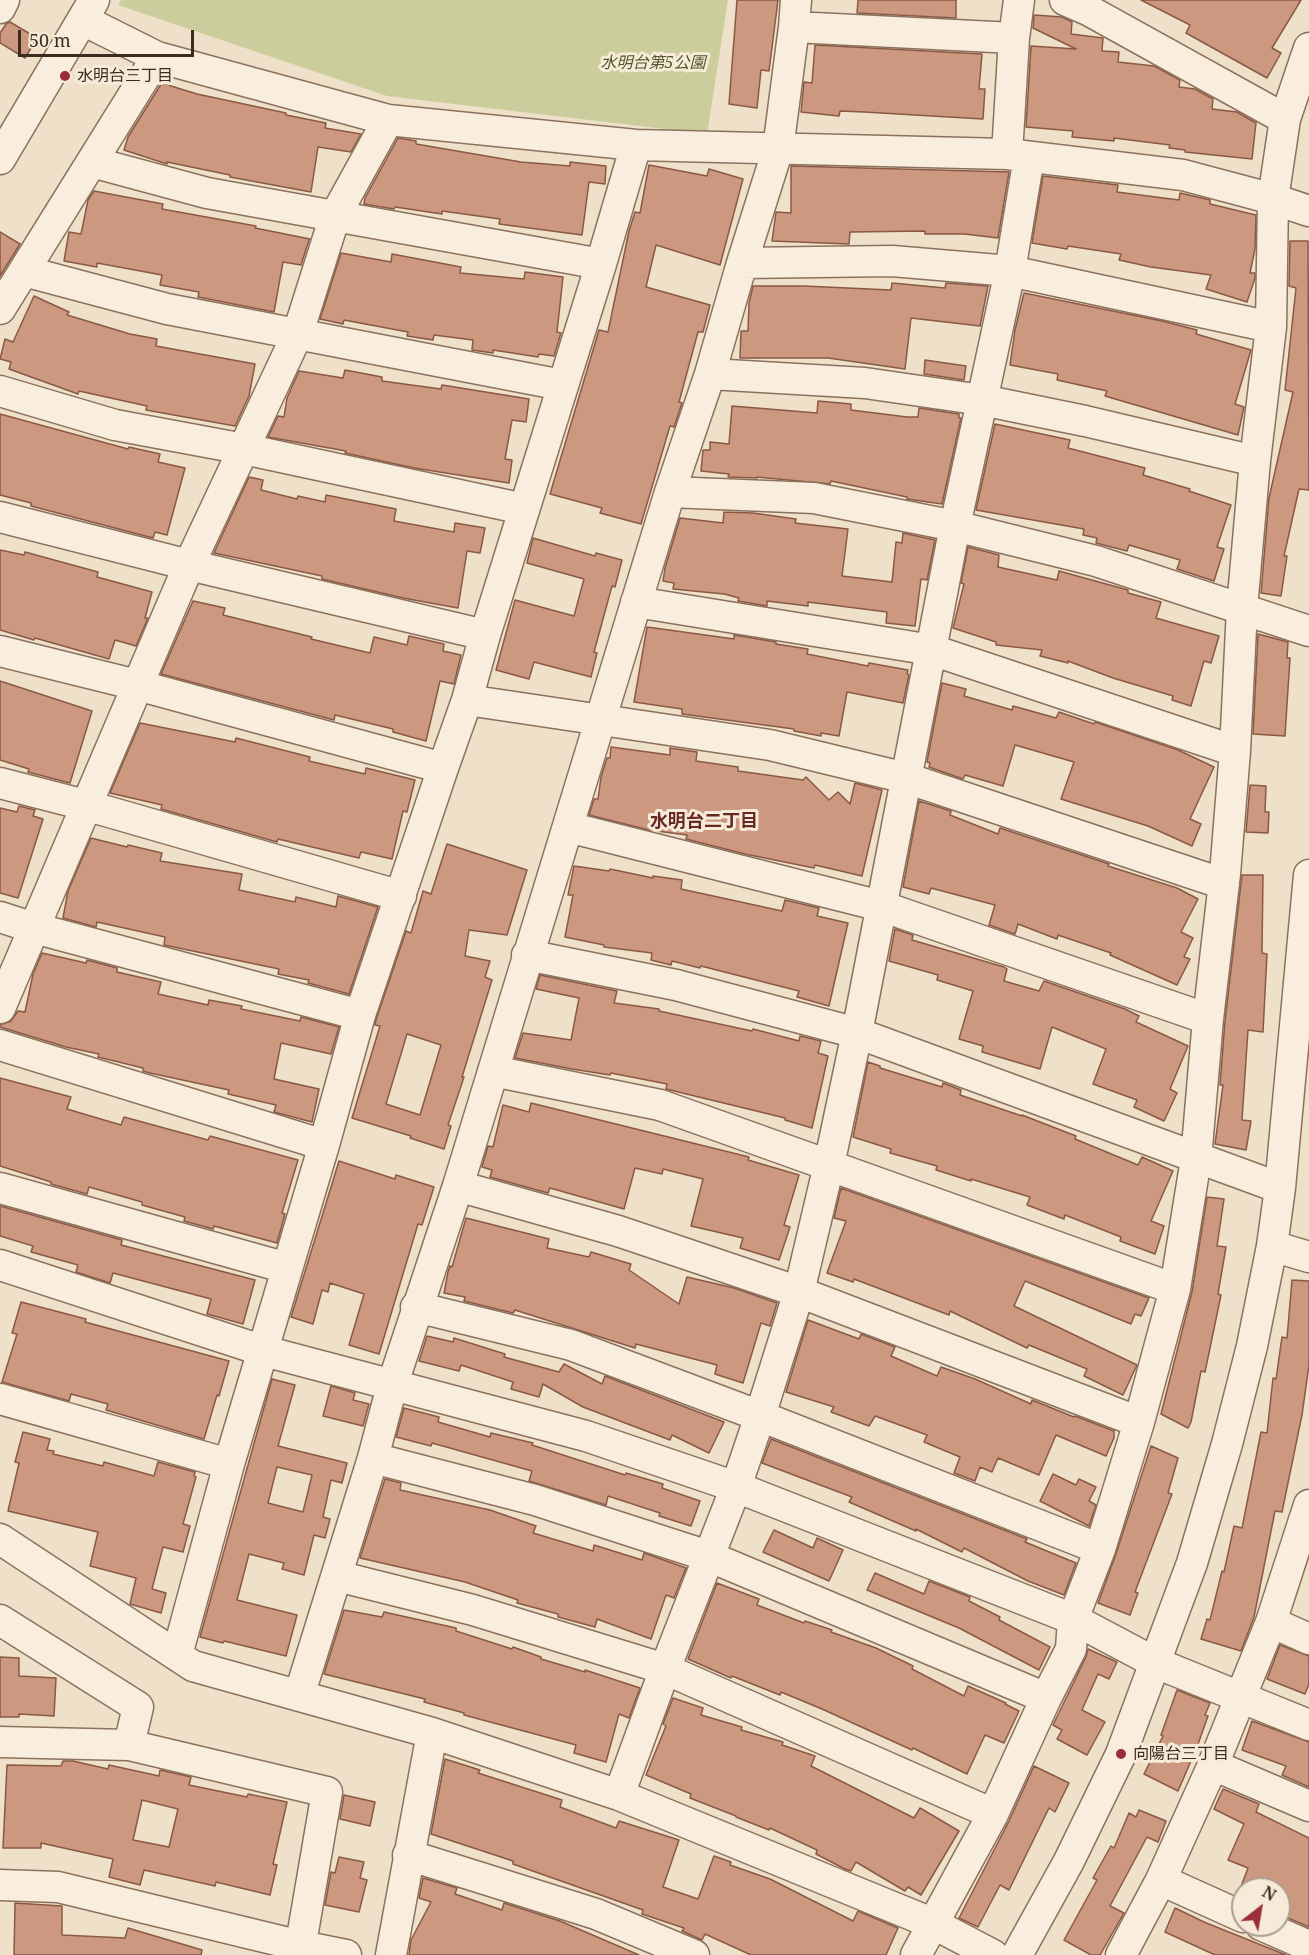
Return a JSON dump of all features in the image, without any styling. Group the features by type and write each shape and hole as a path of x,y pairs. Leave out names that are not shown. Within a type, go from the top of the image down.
{"street":[{"path":"0,8 4,0"},
{"path":"620,1795 665,1669 736,1487 760,1416 798,1292 829,1165 857,1033 955,526 1010,271 1018,155 1014,38 1019,0"},
{"path":"1065,0 1088,10 1285,118"},
{"path":"0,159 89,10 157,57 388,120 636,145 1018,155 1183,175 1309,211"},
{"path":"299,1696 373,1458 392,1386 458,1186 527,955 670,492 710,374 778,149 795,14 1014,38"},
{"path":"916,1955 993,1814 1071,1649 1073,1619 1100,1549 1139,1422 1175,1288 1196,1159 1208,1019 1224,884 1235,751 1242,608 1255,461 1271,327 1273,199 1285,118 1309,48"},
{"path":"0,309 157,57"},
{"path":"0,1008 189,565 298,333 335,216 388,120"},
{"path":"177,1655 229,1464 264,1351 360,1015 467,700 636,145"},
{"path":"92,162 207,193 601,264"},
{"path":"742,263 892,261 1010,271 1271,327"},
{"path":"24,271 167,309 562,385"},
{"path":"710,374 865,383 982,400 1085,421 1255,461"},
{"path":"0,391 115,426 243,449 524,509"},
{"path":"670,492 814,498 955,526 1096,561 1309,631"},
{"path":"0,517 189,565 485,635"},
{"path":"636,603 932,650 1235,751"},
{"path":"0,651 137,685 443,768"},
{"path":"467,700 770,745 906,778 1224,884"},
{"path":"0,783 86,805 401,896"},
{"path":"568,827 881,906 1208,1019"},
{"path":"1017,1955 1069,1861 1121,1754 1192,1563 1227,1444 1252,1346 1272,1246 1280,1188 1309,875"},
{"path":"0,917 360,1015"},
{"path":"527,955 676,985 857,1033 1280,1188"},
{"path":"0,1046 324,1145"},
{"path":"493,1071 660,1105 1175,1288"},
{"path":"458,1186 618,1231 798,1292 1139,1422"},
{"path":"0,1188 287,1268"},
{"path":"1272,1246 1309,1257"},
{"path":"0,1265 264,1351 586,1436 736,1487 1073,1619 1156,1663 1309,1725"},
{"path":"417,1307 571,1345 1100,1549"},
{"path":"0,1400 229,1464"},
{"path":"373,1458 535,1500 708,1556 1046,1698"},
{"path":"1121,1955 1161,1880 1213,1765 1271,1622 1309,1505"},
{"path":"0,1539 193,1666 432,1733 620,1795 934,1924 993,1955"},
{"path":"337,1576 473,1610 665,1669 993,1814"},
{"path":"0,1620 138,1707 129,1745"},
{"path":"1271,1622 1309,1639"},
{"path":"391,1955 432,1733"},
{"path":"0,1742 129,1745 327,1792 300,1950"},
{"path":"1213,1765 1309,1806"},
{"path":"408,1855 596,1914 694,1955"},
{"path":"1161,1880 1231,1912"},
{"path":"0,1885 58,1887 300,1950 346,1955"},
{"path":"1288,1937 1309,1946"}],"green space":[{"name":"水明台第5公園","path":"121,0 728,0 707,134 387,96 118,5"}],"building":[{"path":"737,0 778,0 769,71 761,70 757,108 729,104"},
{"path":"858,0 956,0 956,18 857,13"},
{"path":"1141,0 1301,0 1272,48 1281,53 1267,78 1186,33 1190,25"},
{"path":"1034,15 1062,17 1072,22 1071,34 1103,38 1102,51 1119,52 1118,62 1154,66 1180,80 1179,87 1195,89 1213,99 1212,109 1237,112 1256,123 1252,159 1185,152 1185,150 1169,148 1170,145 1114,138 1114,141 1072,137 1073,131 1026,127 1031,46 1076,49 1033,28"},
{"path":"10,22 37,38 25,58 0,43 0,33"},
{"path":"815,45 982,54 979,89 985,89 983,119 840,111 839,116 801,112 804,82 812,83"},
{"path":"163,81 171,86 197,94 326,123 325,128 361,134 351,152 318,147 311,192 230,177 230,175 167,162 167,164 124,150 128,137"},
{"path":"398,138 416,141 416,144 521,162 570,166 570,162 606,166 605,184 589,182 582,235 499,224 500,219 364,204 365,198"},
{"path":"649,165 707,176 709,169 743,179 720,265 656,245 646,287 710,305 703,332 698,332 679,402 682,403 674,427 670,426 641,524 600,513 602,508 550,494 599,330 608,332 629,231 635,212 640,213"},
{"path":"791,166 1009,172 998,238 965,234 925,234 925,231 850,232 849,244 772,241 776,212 791,213"},
{"path":"1043,176 1118,185 1117,192 1179,200 1180,193 1210,200 1210,204 1256,215 1255,249 1250,273 1255,273 1255,278 1247,302 1206,289 1211,275 1119,260 1121,254 1032,243"},
{"path":"94,191 163,204 162,209 256,226 255,228 310,239 301,265 283,262 274,312 198,297 199,292 160,285 162,275 97,263 97,267 64,261 69,232 81,234 88,200"},
{"path":"0,232 20,244 0,276"},
{"path":"1290,241 1308,241 1309,490 1299,489 1284,556 1287,556 1281,596 1261,593 1269,498 1293,392 1285,390 1296,288 1289,286"},
{"path":"341,253 391,262 392,254 461,267 460,273 524,279 525,272 563,277 557,332 561,333 554,356 539,354 538,357 493,350 493,353 472,350 473,340 434,335 433,340 407,336 408,332 344,320 343,324 320,319"},
{"path":"892,283 945,288 946,283 988,286 980,326 911,318 905,369 828,358 740,358 741,331 748,331 749,303 753,286 891,290"},
{"path":"1024,293 1162,321 1197,330 1196,334 1251,350 1235,404 1244,407 1238,435 1105,396 1107,391 1057,380 1058,374 1010,365"},
{"path":"34,296 69,312 67,315 130,334 157,339 156,346 255,364 249,396 235,426 146,410 147,406 79,391 78,394 9,369 11,362 0,359 5,339 13,342"},
{"path":"925,360 966,366 964,380 924,374"},
{"path":"345,370 382,377 382,381 441,389 442,385 529,399 526,422 512,420 505,459 512,460 509,483 414,468 345,453 346,451 268,437 278,416 284,417 287,398 299,371 343,378"},
{"path":"818,401 851,404 851,410 907,417 918,417 919,408 959,414 961,418 942,504 907,499 907,497 831,481 830,484 757,477 728,477 729,474 701,471 703,450 710,450 710,442 729,444 732,406 817,413"},
{"path":"0,414 128,449 129,447 160,454 158,462 185,468 167,535 155,532 153,538 31,506 31,503 0,495"},
{"path":"995,424 1070,440 1068,448 1145,468 1143,475 1190,489 1189,491 1231,505 1217,547 1224,549 1214,581 1177,569 1180,560 1129,545 1127,551 1096,543 1097,538 1083,535 1084,529 976,510"},
{"path":"249,477 263,480 261,490 297,499 298,496 325,502 326,495 396,509 394,521 454,532 455,523 485,528 480,553 467,551 458,608 403,598 322,579 322,576 214,553"},
{"path":"724,512 753,513 796,519 795,523 848,529 842,576 892,582 896,542 902,543 903,533 935,540 927,580 921,579 915,626 886,623 887,612 808,602 808,606 767,601 767,606 738,601 739,598 724,594 673,589 674,583 663,581 680,518 723,523"},
{"path":"533,538 595,556 596,553 622,560 615,587 612,586 594,652 597,653 591,677 534,662 529,679 496,670 515,600 574,616 584,579 527,563"},
{"path":"968,547 999,555 998,567 1057,580 1059,571 1128,590 1128,593 1161,602 1156,618 1219,636 1211,663 1204,661 1191,706 1172,700 1173,696 1113,678 1068,661 1068,663 1040,656 1042,650 996,645 996,642 953,628 964,584 961,583"},
{"path":"0,550 24,555 25,552 98,572 97,577 152,592 145,618 148,618 136,646 115,640 109,659 0,630"},
{"path":"193,601 225,608 223,615 370,653 374,637 407,645 409,636 444,644 443,651 461,655 454,684 440,681 426,741 393,732 393,729 335,715 334,720 161,674"},
{"path":"647,627 734,639 734,635 808,649 807,654 868,666 869,663 908,670 903,703 847,692 839,736 821,733 821,736 794,731 794,729 682,714 682,709 634,702"},
{"path":"1258,634 1288,642 1287,658 1290,658 1285,736 1253,734"},
{"path":"0,681 92,711 70,783 28,772 29,769 0,760"},
{"path":"942,683 966,689 964,696 1012,710 1013,706 1056,718 1059,712 1094,724 1095,722 1178,750 1214,767 1190,819 1201,824 1192,846 1148,826 1061,799 1074,762 1015,745 1003,786 965,775 963,779 929,767 930,763 927,762"},
{"path":"140,723 235,742 236,738 310,757 309,761 365,774 366,768 415,780 407,812 403,811 392,859 361,852 359,858 278,839 277,842 161,809 162,805 110,793"},
{"path":"611,747 670,755 670,748 697,752 696,761 738,767 738,771 803,780 806,777 829,800 838,792 850,804 855,783 882,790 862,876 815,865 814,868 745,854 686,839 687,835 649,830 589,815 594,799 598,799 601,777 607,758 610,758"},
{"path":"1250,785 1266,786 1265,812 1269,812 1268,833 1246,832"},
{"path":"919,801 951,811 950,815 998,834 1000,828 1177,888 1198,899 1181,932 1193,938 1184,957 1190,959 1177,985 1110,955 1111,953 1058,935 1057,939 1018,924 1015,934 989,925 995,905 931,888 929,894 903,887"},
{"path":"19,806 35,810 33,816 43,819 18,898 0,893 0,808 17,812"},
{"path":"91,838 162,853 160,861 242,874 239,890 295,902 296,897 336,907 338,896 378,907 349,994 308,983 309,980 278,974 279,969 164,945 165,937 97,922 96,927 63,918 68,891"},
{"path":"447,844 527,870 507,935 469,930 465,956 490,961 485,977 492,980 448,1125 451,1126 444,1149 352,1118 380,1026 375,1025 376,1020 406,931 411,933 423,891 431,894","holes":["407,1034 441,1045 420,1115 386,1104"]},
{"path":"574,866 682,880 681,889 782,911 785,900 819,908 817,916 848,923 829,1006 797,997 799,991 701,966 700,968 672,961 671,965 651,960 652,953 604,947 604,945 565,937 573,895 568,895"},
{"path":"1242,875 1263,875 1262,953 1267,954 1263,1032 1248,1030 1242,1120 1251,1121 1246,1150 1215,1144 1223,1085 1220,1085 1225,1021"},
{"path":"895,929 913,935 912,940 1004,967 1007,969 1004,981 1039,991 1044,981 1125,1009 1139,1016 1136,1022 1188,1046 1170,1089 1177,1093 1164,1121 1134,1107 1137,1100 1093,1084 1106,1049 1052,1027 1040,1069 982,1052 983,1046 959,1039 973,991 937,980 938,975 889,961"},
{"path":"42,953 86,963 87,960 117,968 117,972 161,982 158,994 208,1005 209,1000 242,1006 241,1009 300,1021 301,1017 339,1027 331,1054 281,1043 274,1079 319,1089 312,1122 274,1112 276,1105 228,1094 229,1090 150,1073 143,1071 143,1068 98,1057 99,1054 66,1047 0,1027 11,1021 18,1011 25,1012 33,974"},
{"path":"540,975 617,991 614,1003 659,1009 659,1011 752,1031 753,1029 799,1041 800,1036 821,1041 818,1053 828,1056 812,1128 785,1120 785,1118 666,1089 667,1084 515,1058 523,1033 571,1040 579,998 536,989"},
{"path":"868,1062 880,1068 942,1087 943,1083 961,1090 960,1095 1022,1115 1076,1136 1075,1139 1138,1165 1142,1157 1173,1171 1151,1221 1164,1226 1155,1254 1120,1241 1121,1237 1065,1215 1064,1219 1027,1205 1030,1197 936,1170 937,1166 890,1153 891,1149 853,1137"},
{"path":"0,1078 71,1097 67,1109 121,1125 124,1117 208,1140 210,1136 298,1160 282,1213 285,1214 277,1243 214,1226 213,1229 184,1221 185,1217 142,1205 142,1202 89,1187 87,1194 0,1166"},
{"path":"531,1103 749,1157 748,1160 799,1175 784,1225 790,1227 779,1260 740,1248 743,1238 691,1226 703,1179 663,1169 662,1174 635,1168 624,1209 550,1188 548,1193 490,1177 492,1170 482,1167 488,1146 493,1147 503,1105 529,1112"},
{"path":"339,1161 395,1179 396,1175 434,1187 422,1225 418,1224 379,1354 349,1345 364,1294 330,1283 328,1292 322,1290 313,1324 291,1317"},
{"path":"841,1188 1149,1298 1141,1316 1135,1314 1131,1324 1025,1281 1014,1306 1137,1365 1123,1395 1084,1376 1087,1369 1029,1345 1027,1348 950,1311 949,1315 854,1279 853,1282 827,1273 846,1221 834,1218"},
{"path":"1207,1197 1224,1199 1217,1246 1226,1247 1218,1294 1221,1295 1205,1372 1201,1371 1188,1428 1161,1414 1192,1292"},
{"path":"0,1206 122,1240 121,1245 255,1280 243,1324 207,1314 211,1299 113,1273 110,1283 76,1272 78,1265 31,1252 33,1246 0,1236"},
{"path":"466,1218 549,1239 547,1248 589,1257 591,1252 631,1264 629,1270 679,1304 687,1277 734,1288 777,1303 770,1326 761,1323 743,1383 715,1374 717,1365 636,1344 635,1348 515,1310 513,1313 464,1301 465,1297 444,1293 448,1272 450,1266 452,1267"},
{"path":"1292,1280 1309,1281 1309,1365 1302,1415 1282,1512 1275,1511 1254,1617 1241,1651 1201,1639 1207,1619 1210,1620 1234,1526 1242,1528 1261,1432 1267,1433 1273,1378 1276,1379 1282,1337 1287,1338"},
{"path":"21,1302 229,1361 204,1439 106,1410 108,1404 71,1394 69,1401 2,1382 17,1334 12,1333"},
{"path":"808,1320 859,1339 861,1334 895,1347 891,1356 937,1376 941,1367 975,1379 1031,1404 1032,1400 1114,1431 1114,1438 1106,1456 1056,1435 1039,1475 998,1458 992,1472 980,1467 975,1481 954,1473 960,1457 924,1442 927,1435 875,1416 869,1426 831,1412 834,1407 786,1392"},
{"path":"427,1336 453,1342 454,1338 505,1354 504,1357 559,1372 564,1364 602,1384 605,1376 724,1422 709,1453 672,1435 670,1440 583,1407 543,1384 539,1397 511,1389 513,1382 461,1365 459,1371 419,1361"},
{"path":"272,1379 295,1385 278,1446 347,1463 342,1483 331,1480 323,1517 330,1519 325,1538 314,1535 304,1575 282,1569 284,1563 249,1554 237,1600 297,1615 286,1656 200,1637","holes":["277,1467 312,1475 303,1512 268,1503"]},
{"path":"331,1386 355,1393 353,1400 369,1404 363,1426 323,1416"},
{"path":"404,1408 439,1417 438,1422 490,1437 491,1433 533,1443 532,1445 625,1475 626,1473 663,1484 662,1488 700,1501 691,1526 608,1496 606,1505 529,1481 532,1471 432,1443 431,1446 396,1437"},
{"path":"23,1432 50,1439 47,1450 54,1451 53,1454 103,1466 104,1462 154,1476 158,1462 195,1472 196,1477 183,1524 190,1526 183,1552 163,1547 152,1589 166,1593 161,1613 130,1604 136,1578 90,1566 98,1532 8,1511 19,1463 15,1462"},
{"path":"771,1439 1027,1539 1025,1542 1076,1563 1064,1595 1028,1581 964,1548 962,1552 916,1529 916,1531 849,1502 852,1497 762,1463"},
{"path":"1151,1446 1178,1458 1168,1493 1172,1494 1135,1592 1138,1593 1130,1615 1098,1603"},
{"path":"1053,1474 1076,1485 1079,1479 1096,1487 1089,1501 1096,1505 1089,1526 1040,1501"},
{"path":"385,1479 401,1483 400,1490 490,1510 536,1526 533,1533 593,1551 594,1545 642,1560 644,1553 686,1568 674,1598 666,1595 651,1639 597,1619 595,1627 558,1617 558,1614 517,1603 518,1600 465,1582 360,1558"},
{"path":"774,1530 813,1548 817,1538 843,1550 829,1581 763,1552"},
{"path":"875,1573 924,1594 929,1581 970,1597 969,1601 1000,1617 999,1620 1050,1647 1039,1670 959,1628 867,1590"},
{"path":"717,1583 759,1599 757,1605 804,1623 805,1621 832,1630 831,1632 876,1648 913,1666 912,1669 964,1696 968,1686 1006,1703 1019,1711 1004,1743 985,1735 967,1774 913,1748 912,1750 781,1692 780,1695 732,1676 731,1678 688,1659"},
{"path":"344,1610 382,1617 384,1612 456,1628 456,1631 512,1649 513,1647 541,1657 541,1659 585,1672 585,1670 640,1688 629,1718 619,1714 606,1762 574,1753 576,1745 464,1715 464,1713 424,1702 425,1699 324,1674"},
{"path":"1280,1645 1309,1656 1309,1684 1305,1694 1267,1679"},
{"path":"1088,1649 1117,1662 1109,1679 1098,1674 1082,1710 1105,1722 1087,1755 1057,1739 1062,1730 1053,1725"},
{"path":"0,1657 19,1658 19,1676 56,1678 54,1716 19,1714 19,1717 0,1717"},
{"path":"1177,1690 1210,1703 1197,1747 1178,1791 1144,1774 1163,1736 1161,1735"},
{"path":"673,1698 703,1708 701,1715 742,1727 741,1730 783,1742 782,1745 815,1756 811,1766 914,1818 920,1808 959,1831 921,1895 908,1887 905,1891 856,1862 851,1871 845,1869 816,1854 817,1850 770,1828 769,1830 690,1798 691,1794 646,1775 666,1726 663,1724"},
{"path":"1252,1721 1309,1742 1309,1787 1282,1775 1286,1766 1242,1750"},
{"path":"445,1759 480,1770 478,1773 562,1800 560,1807 616,1828 619,1821 679,1840 663,1887 698,1899 714,1856 731,1862 730,1865 770,1879 853,1921 858,1911 898,1928 886,1955 751,1955 705,1934 702,1940 682,1931 684,1928 642,1914 643,1910 513,1864 513,1861 431,1834"},
{"path":"63,1761 73,1761 108,1769 109,1765 159,1776 160,1770 191,1777 189,1785 247,1797 248,1794 287,1802 273,1864 277,1865 270,1895 216,1882 215,1886 144,1870 140,1885 109,1877 113,1859 41,1843 41,1848 3,1848 7,1765 61,1766","holes":["142,1800 178,1809 169,1847 133,1840"]},
{"path":"1034,1766 1069,1783 1055,1812 1049,1808 1009,1890 1000,1885 978,1927 959,1918 1009,1821"},
{"path":"1223,1789 1259,1804 1256,1812 1309,1838 1309,1927 1291,1919 1291,1877 1245,1877 1248,1868 1228,1860 1244,1824 1214,1809"},
{"path":"344,1795 375,1802 370,1826 340,1819"},
{"path":"1139,1810 1166,1821 1158,1842 1147,1837 1110,1906 1124,1913 1100,1955 1091,1955 1064,1940 1097,1880 1093,1878 1111,1846 1114,1848 1129,1813 1136,1817"},
{"path":"339,1857 364,1862 360,1878 367,1880 359,1912 325,1905 331,1872 335,1873"},
{"path":"423,1878 457,1888 455,1894 502,1910 504,1903 560,1921 639,1955 409,1955 411,1940 431,1902 419,1898"},
{"path":"15,1903 62,1906 62,1935 125,1938 128,1928 202,1950 201,1955 14,1955"},
{"path":"1175,1908 1231,1933 1231,1937 1241,1937 1286,1955 1215,1955 1165,1932"}],"place":[{"name":"水明台三丁目","path":"65,76"},
{"name":"向陽台三丁目","path":"1121,1754"}],"district":[{"name":"水明台二丁目","path":"704,822"}]}
